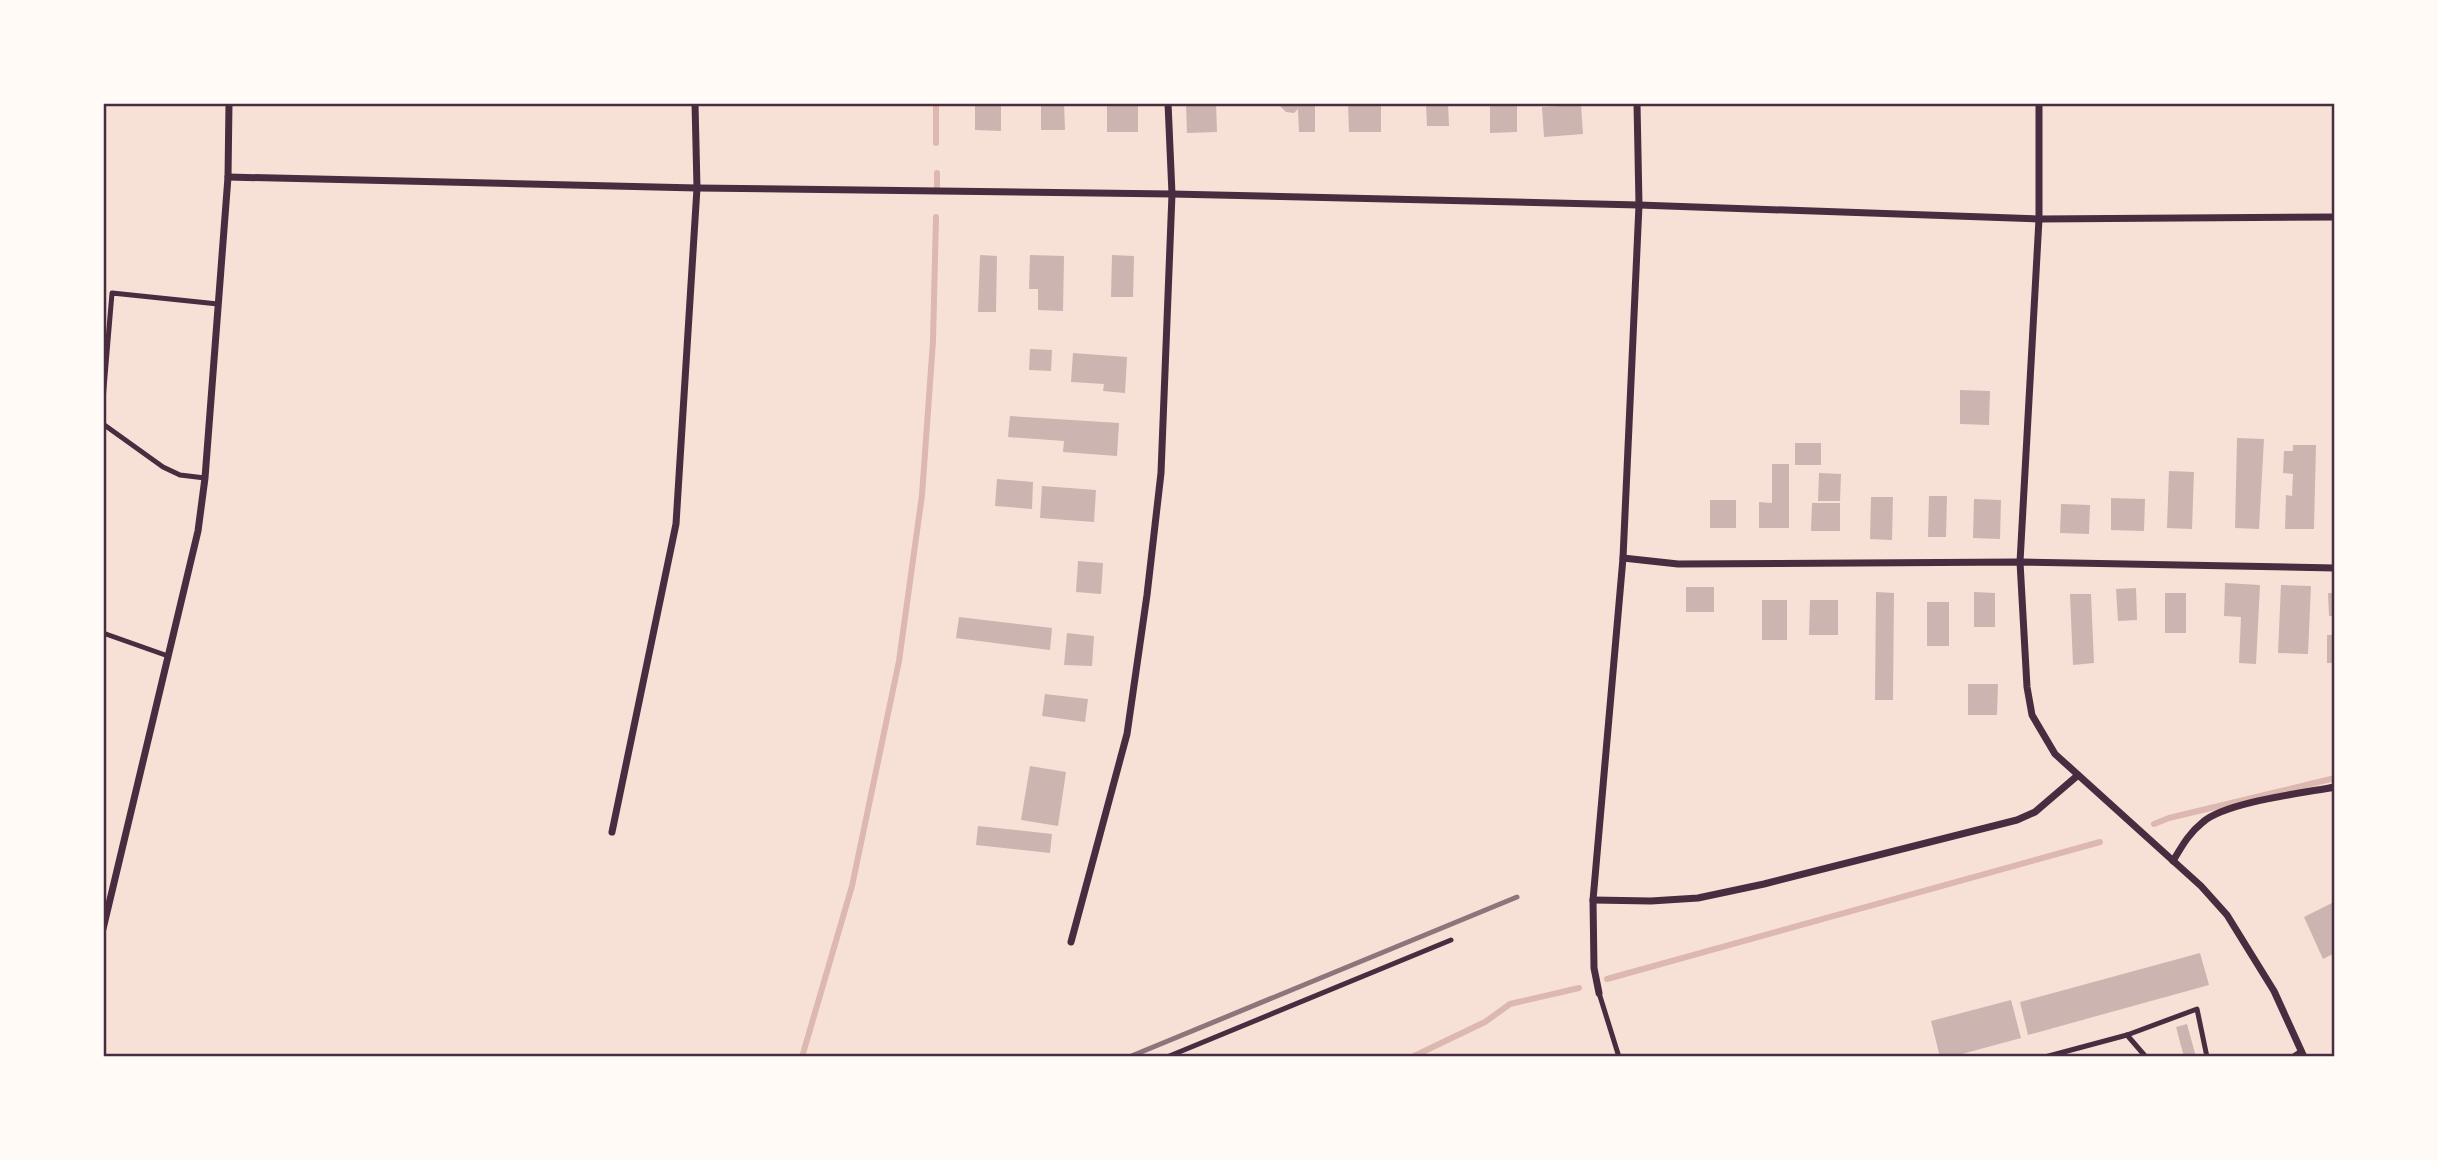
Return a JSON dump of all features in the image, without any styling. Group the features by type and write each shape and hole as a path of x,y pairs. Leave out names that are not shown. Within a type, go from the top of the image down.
{"street":[{"path":"103,929 198,531 205,478 228,177 229,103"},
{"path":"612,832 676,524 696,188 695,103"},
{"path":"1071,942 1127,734 1147,596 1161,472 1172,194 1168,103"},
{"path":"1598,993 1594,968 1593,900 1623,558 1639,205 1637,103"},
{"path":"2039,103 2039,219 2020,562 2027,687 2032,715 2055,754 2201,886 2240,934 2274,992 2303,1054"},
{"path":"228,177 696,188 1172,194 1639,205 2039,219 2335,217"},
{"path":"1623,558 1678,564 2020,562 2335,568"},
{"path":"1593,900 1651,901 1698,898 2006,823 2035,812 2077,776"},
{"path":"2173,861 2188,835 2205,819 2243,806 2335,787"}],"lane":[{"path":"103,400 112,293 218,304"},
{"path":"103,424 163,467 180,475 205,478"},
{"path":"103,633 168,656"},
{"path":"1167,1057 1451,940"},
{"path":"1598,993 1619,1057"},
{"path":"2045,1057 2127,1035 2197,1009 2207,1057"},
{"path":"2127,1035 2146,1057"},
{"path":"2292,1057 2303,1054"}],"building":[{"path":"975,103 1001,103 1001,131 975,130"},
{"path":"1041,103 1064,103 1065,130 1041,130"},
{"path":"1107,103 1138,103 1138,132 1107,132"},
{"path":"1186,103 1216,103 1217,132 1187,133"},
{"path":"1277,103 1315,103 1315,132 1299,132 1298,109 1294,113 1286,112"},
{"path":"1348,103 1381,103 1381,132 1349,132"},
{"path":"1426,103 1448,103 1449,126 1427,126"},
{"path":"1490,103 1517,103 1517,132 1490,133"},
{"path":"1581,105 1583,134 1544,137 1542,107"},
{"path":"980,255 997,256 996,312 978,312"},
{"path":"1030,255 1064,256 1063,311 1038,310 1038,289 1029,289"},
{"path":"1112,255 1134,256 1133,297 1111,297"},
{"path":"1030,349 1052,350 1051,371 1029,370"},
{"path":"1073,353 1127,357 1125,393 1103,391 1104,384 1071,382"},
{"path":"1960,390 1990,391 1989,425 1960,424"},
{"path":"1010,416 1119,423 1117,456 1063,452 1064,441 1008,437"},
{"path":"2237,438 2264,439 2259,529 2235,528"},
{"path":"1795,443 1821,443 1821,465 1795,465"},
{"path":"2293,445 2316,445 2314,529 2285,529 2286,495 2292,496 2293,474 2283,473 2284,451 2293,451"},
{"path":"1772,464 1789,464 1789,528 1759,528 1759,502 1772,503"},
{"path":"2169,471 2194,472 2192,529 2167,528"},
{"path":"1819,473 1841,474 1840,501 1818,501"},
{"path":"997,479 1033,482 1032,509 995,506"},
{"path":"1042,486 1096,490 1094,522 1040,518"},
{"path":"1929,496 1947,496 1946,537 1928,537"},
{"path":"1871,497 1893,497 1892,540 1870,539"},
{"path":"2111,498 2145,499 2144,531 2111,530"},
{"path":"1974,499 2001,500 2000,539 1973,538"},
{"path":"1710,500 1736,500 1736,528 1710,528"},
{"path":"1812,503 1840,503 1840,531 1811,531"},
{"path":"2061,504 2090,505 2089,534 2060,533"},
{"path":"1078,561 1103,563 1101,594 1076,592"},
{"path":"2225,583 2260,585 2256,664 2239,663 2241,617 2224,616"},
{"path":"2281,585 2311,586 2308,654 2278,653"},
{"path":"1686,587 1714,587 1714,612 1686,612"},
{"path":"2136,588 2137,620 2118,621 2116,589"},
{"path":"1876,592 1894,593 1893,700 1875,700"},
{"path":"1974,592 1995,593 1995,627 1974,627"},
{"path":"2165,593 2186,593 2186,633 2165,633"},
{"path":"2328,593 2335,593 2335,616 2329,616"},
{"path":"2070,594 2091,594 2094,663 2073,665"},
{"path":"1762,600 1787,600 1787,640 1762,640"},
{"path":"1810,600 1838,600 1838,635 1809,635"},
{"path":"1927,602 1949,602 1949,646 1927,646"},
{"path":"959,617 1052,628 1050,650 956,638"},
{"path":"1067,633 1094,636 1092,666 1064,665"},
{"path":"2327,635 2335,635 2335,663 2327,663"},
{"path":"1968,684 1998,684 1997,715 1968,715"},
{"path":"1045,694 1088,699 1085,722 1042,716"},
{"path":"1030,766 1066,772 1058,826 1021,820"},
{"path":"978,826 1052,834 1050,853 976,845"},
{"path":"2332,903 2335,909 2335,953 2323,959 2304,917"},
{"path":"2200,953 2209,985 2028,1035 2020,1002"},
{"path":"2011,1000 2021,1038 1951,1057 1940,1057 1931,1021"},
{"path":"2187,1024 2196,1057 2184,1057 2176,1027"}],"waterway":[{"path":"936,103 936,143"},
{"path":"937,173 937,187"},
{"path":"802,1057 852,886 899,661 922,495 933,341 936,217"},
{"path":"2154,824 2169,818 2335,778"},
{"path":"1607,979 2100,842"},
{"path":"1412,1057 1485,1022 1510,1004 1579,988"}],"railway":[{"path":"1129,1057 1517,897"}]}
